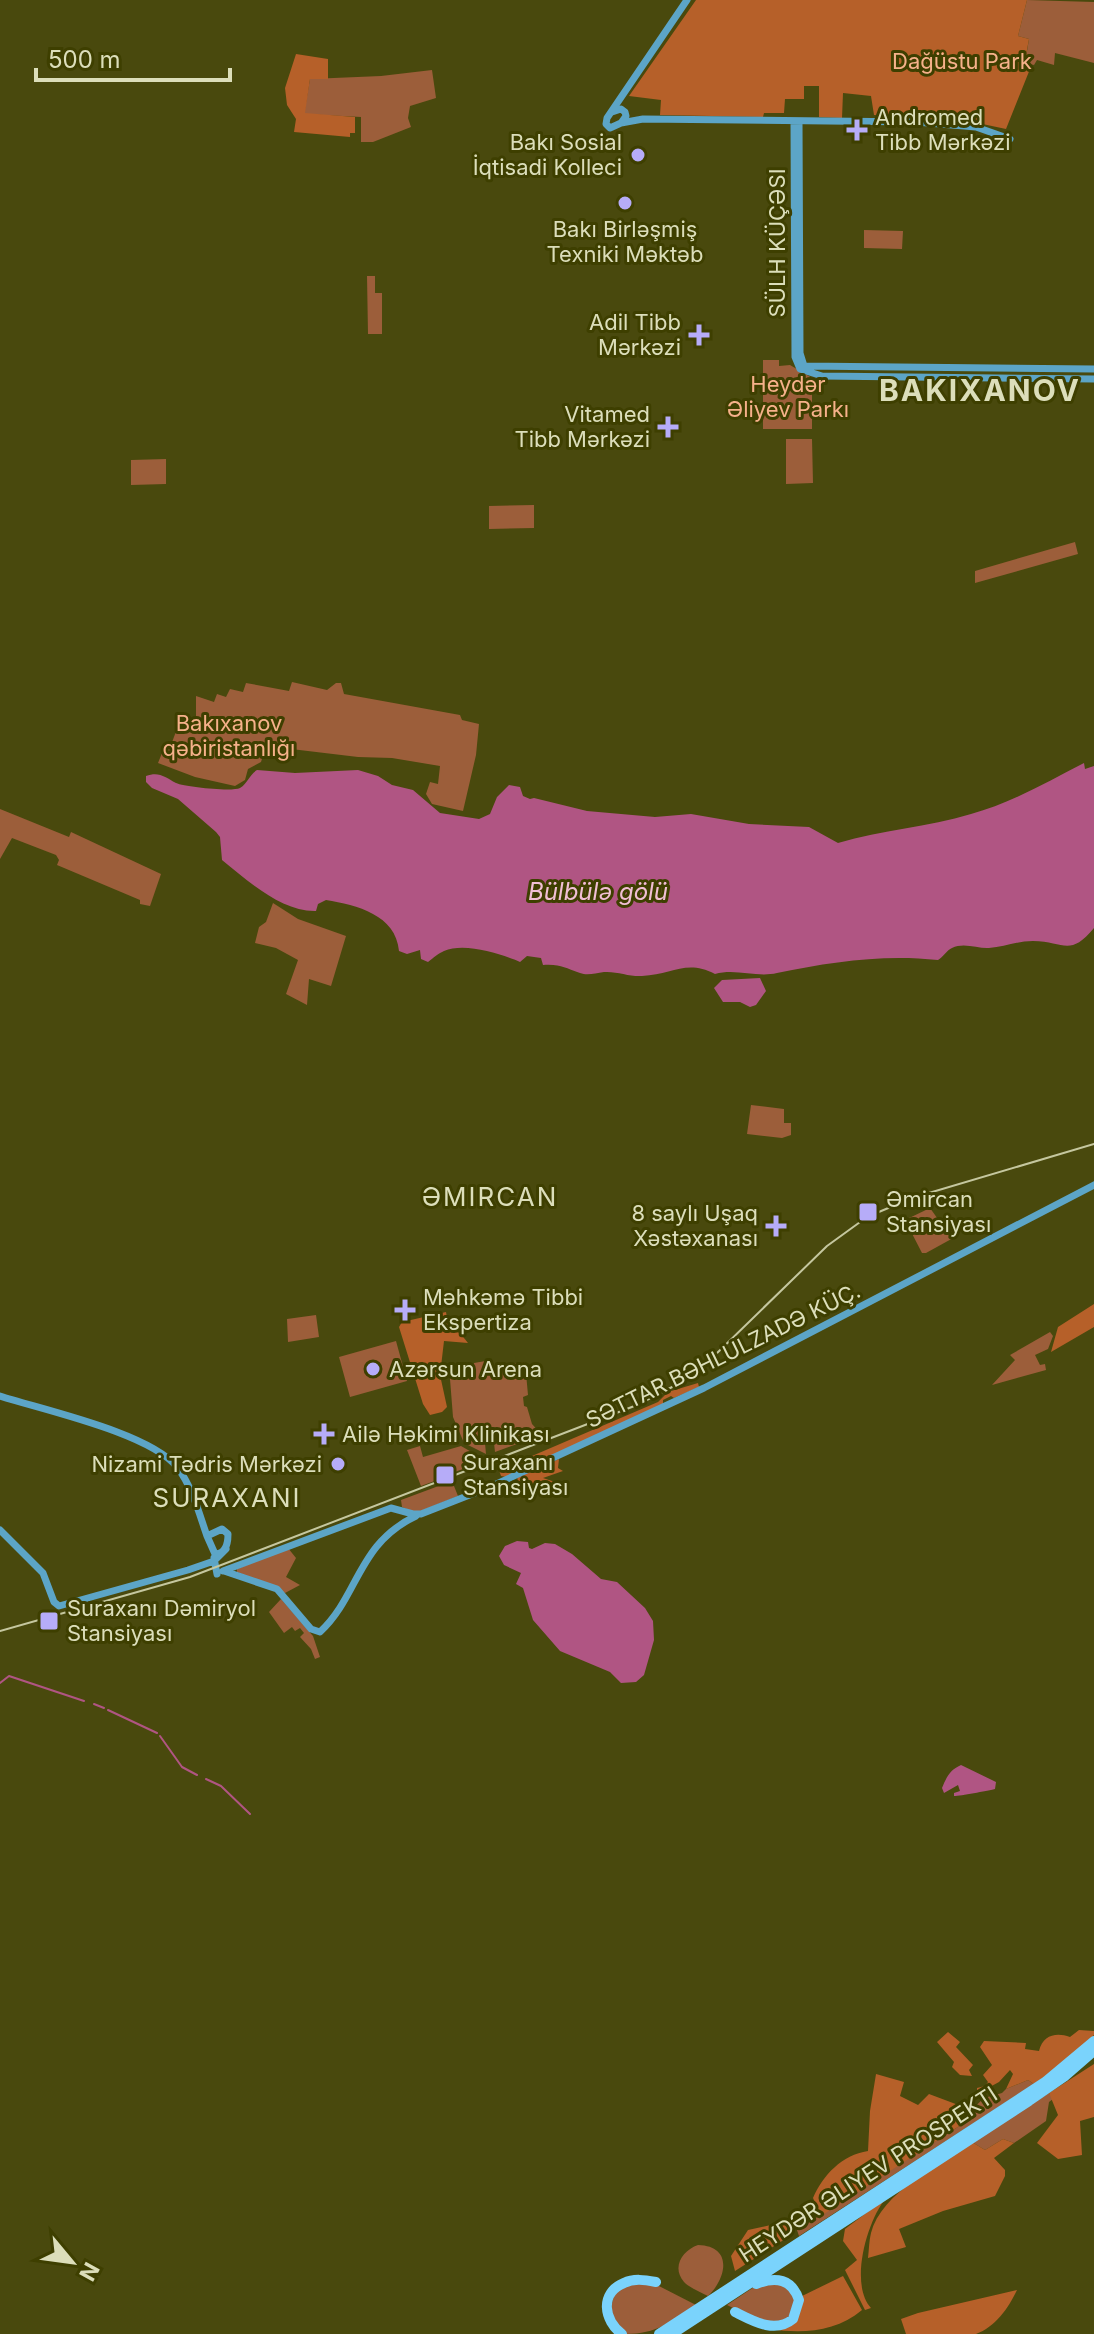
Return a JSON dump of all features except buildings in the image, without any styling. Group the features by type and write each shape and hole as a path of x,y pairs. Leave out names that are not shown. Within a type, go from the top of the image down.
{"highway":[{"name":"HEYDƏR ƏLIYEV PROSPEKTI","path":"659,2334 1045,2082 1094,2041"},
{"name":"HEYDƏR ƏLIYEV PROSPEKTI","path":"672,2334 1049,2087 1094,2051"},
{"path":"730,2297 762,2281 777,2279 789,2283 798,2298 795,2316 781,2327 764,2326 735,2312"},
{"path":"622,2334 607,2316 611,2293 627,2281 656,2282"},
{"path":"650,2334 679,2321"}],"main road":[{"path":"687,0 606,120 606,126 611,128 643,119 893,121 972,127 1010,139"},
{"path":"621,123 625,118 623,101 628,87"},
{"path":"612,112 619,109 643,119"},
{"name":"SÜLH KÜÇƏSI","path":"798,122 797,365 806,373 822,372"},
{"path":"798,349 803,365 822,372 1094,379"},
{"path":"822,372 1094,369"},
{"name":"SƏTTAR BƏHLULZADƏ KÜÇ.","path":"220,1572 277,1589 316,1632 321,1631 369,1555 404,1522 500,1483 704,1388 1094,1185"},
{"path":"0,1396 136,1439 173,1462 183,1475 220,1572"},
{"path":"220,1572 391,1508 421,1514"},
{"path":"403,1510 407,1515 404,1522"},
{"path":"201,1520 211,1528 222,1529 228,1534 226,1549 219,1562 220,1572"},
{"path":"207,1536 222,1529"},
{"path":"0,1530 43,1573 57,1605 132,1588 213,1557 226,1549"}],"green space":[{"name":"Dağüstu Park","path":"696,0 1027,0 1018,36 1029,39 1024,66 1030,69 1006,129 973,122 874,115 871,96 843,93 842,118 819,117 819,86 804,86 804,99 785,99 784,113 764,113 763,117 660,115 661,100 629,96"},
{"path":"1027,0 1094,2 1094,63 1055,53 1054,65 1037,60 1034,65 1025,63 1029,39 1018,36"},
{"path":"296,54 328,59 328,79 310,79 305,113 355,117 355,133 350,133 350,137 294,132 296,119 287,105 285,88"},
{"path":"432,70 436,98 410,106 408,118 411,127 373,142 361,142 361,117 304,114 310,79"},
{"path":"864,230 903,231 902,249 864,248"},
{"path":"367,276 375,276 375,293 382,293 382,334 368,334"},
{"name":"Heydər Əliyev Parkı","path":"763,360 779,360 779,366 790,365 812,378 812,429 763,429"},
{"path":"786,439 812,439 813,483 786,484"},
{"path":"166,459 166,484 131,485 131,460"},
{"path":"534,505 534,528 489,529 489,506"},
{"path":"1075,542 1078,554 975,583 975,571"},
{"name":"Bakıxanov qəbiristanlığı","path":"292,682 327,690 341,683 344,694 460,715 462,720 479,724 476,755 463,811 432,804 426,794 430,782 438,784 440,766 392,758 266,746 261,762 248,769 245,780 235,786 195,777 158,763 164,748 171,745 181,718 196,721 196,696 214,702 217,694 226,697 230,689 243,692 246,683 289,691"},
{"path":"0,809 69,837 71,832 161,874 150,906 57,865 59,860 56,855 12,838 0,859"},
{"path":"273,903 298,919 346,936 331,986 309,979 307,1005 286,994 298,960 276,948 255,943 259,927 266,922"},
{"path":"751,1105 784,1109 784,1123 791,1123 791,1135 782,1138 747,1134"},
{"path":"930,1208 955,1237 922,1253 905,1220"},
{"path":"1094,1304 1094,1327 1051,1352 1058,1327"},
{"path":"446,1312 449,1330 460,1333 468,1343 444,1341 440,1375 447,1407 430,1415 423,1404 399,1327 402,1322"},
{"path":"316,1315 319,1337 288,1342 287,1319"},
{"path":"1050,1332 1053,1336 1048,1349 1035,1355 1040,1365 1045,1364 1046,1370 992,1385 1015,1360 1010,1355"},
{"name":"Azərsun Arena","path":"396,1341 407,1381 350,1397 339,1357"},
{"path":"491,1360 494,1367 525,1362 528,1395 523,1397 524,1406 532,1424 542,1435 495,1452 494,1443 485,1443 486,1454 464,1443 453,1417 450,1379 455,1369 473,1369 474,1363"},
{"path":"698,1383 699,1387 674,1398 671,1396 663,1400 663,1404 506,1477 501,1476 499,1470 658,1402 668,1392"},
{"path":"420,1446 423,1457 461,1446 482,1458 482,1462 452,1473 439,1474 440,1479 421,1486 407,1450"},
{"path":"559,1459 558,1468 563,1471 543,1478 555,1482 554,1489 548,1492 518,1481 517,1477"},
{"path":"452,1481 458,1496 416,1513 402,1507 401,1500"},
{"path":"288,1548 296,1558 286,1577 300,1585 285,1593 237,1572 237,1569"},
{"path":"281,1599 313,1636 320,1657 315,1659 300,1637 304,1633 300,1628 295,1631 292,1627 284,1633 269,1612"},
{"path":"1079,2030 1094,2031 1094,2035 1064,2063 1034,2084 1028,2080 1006,2089 1013,2074 1010,2070 999,2082 977,2094 977,2088 988,2082 983,2075 992,2065 980,2047 984,2041 1026,2043 1025,2049 1039,2051 1051,2036 1070,2037"},
{"path":"948,2032 960,2042 956,2047 973,2065 969,2070 972,2076 960,2075 952,2067 954,2062 937,2042"},
{"path":"1094,2064 1094,2117 1080,2121 1082,2155 1058,2159 1037,2143 1058,2115 1049,2093"},
{"path":"876,2074 904,2082 900,2096 918,2105 929,2094 961,2106 964,2123 821,2216 813,2198 822,2182 834,2167 868,2151"},
{"path":"1028,2080 1034,2084 799,2236 797,2230 964,2123 964,2117 984,2098"},
{"path":"1049,2093 1053,2099 1049,2102 1046,2121 1014,2143 1003,2139 985,2150 972,2142"},
{"path":"1003,2139 1014,2143 994,2158 1005,2170 995,2196 943,2211 899,2229 906,2247 868,2258 871,2233 877,2219 899,2192 972,2142 985,2150"},
{"path":"886,2198 873,2222 863,2253 861,2284 871,2308 865,2310 845,2270 857,2260 843,2241 845,2229"},
{"path":"793,2220 797,2222 793,2234 735,2271 731,2256 748,2230"},
{"path":"698,2245 717,2251 722,2257 719,2281 708,2296 686,2284 679,2271 680,2260"},
{"path":"843,2276 862,2310 841,2323 818,2330 770,2329 786,2327 800,2297"},
{"path":"638,2282 657,2285 696,2305 655,2329 625,2334 609,2316 615,2291"},
{"path":"784,2283 797,2302 785,2323 757,2320 727,2305 754,2287"},
{"path":"1017,2290 1000,2316 976,2334 906,2334 901,2319 918,2313"}],"water":[{"name":"Bülbülə gölü","path":"1084,763 1085,769 1094,766 1094,928 1078,943 1066,946 1027,941 989,948 957,946 938,960 857,960 769,974 715,974 687,968 642,976 609,972 586,974 543,965 541,958 527,956 520,962 472,948 444,951 428,962 421,959 420,950 407,954 399,951 391,929 383,920 362,909 326,900 318,904 316,911 303,910 266,894 222,860 220,837 216,832 178,799 152,788 146,782 146,776 155,774 189,786 235,789 243,786 257,770 295,773 358,770 378,776 392,785 413,790 440,813 479,819 490,814 497,797 509,785 520,787 523,796 530,799 587,811 655,817 691,814 749,824 809,827 838,843 986,809 1029,792"},
{"path":"760,978 766,991 756,1005 750,1007 740,1002 723,1002 714,988 722,980"},
{"path":"517,1541 528,1542 532,1549 545,1543 555,1544 601,1579 617,1582 645,1608 653,1621 654,1640 644,1675 636,1682 621,1683 610,1672 560,1651 533,1620 523,1588 516,1584 521,1573 504,1565 499,1556 505,1546"},
{"path":"961,1765 996,1782 995,1789 954,1796 960,1791 958,1785 944,1793 942,1788 947,1777"}],"waterway":[{"path":"0,1683 9,1676 84,1701"},
{"path":"94,1704 104,1708"},
{"path":"108,1710 157,1733"},
{"path":"160,1736 182,1767 197,1775"},
{"path":"206,1779 221,1786 250,1814"}],"railway":[{"path":"0,1631 190,1577 637,1405 678,1384 715,1355 827,1246 867,1217 912,1198 1094,1144"}],"place":[{"name":"Andromed Tibb Mərkəzi","path":"857,130"},
{"name":"Bakı Sosial İqtisadi Kolleci","path":"638,155"},
{"name":"Bakı Birləşmiş Texniki Məktəb","path":"625,203"},
{"name":"Adil Tibb Mərkəzi","path":"699,335"},
{"name":"Vitamed Tibb Mərkəzi","path":"668,427"},
{"name":"Əmircan Stansiyası","path":"868,1212"},
{"name":"8 saylı Uşaq Xəstəxanası","path":"776,1226"},
{"name":"Məhkəmə Tibbi Ekspertiza","path":"405,1310"},
{"name":"Azərsun Arena","path":"373,1369"},
{"name":"Ailə Həkimi Klinikası","path":"324,1434"},
{"name":"Nizami Tədris Mərkəzi","path":"338,1464"},
{"name":"Suraxanı Stansiyası","path":"445,1475"},
{"name":"Suraxanı Dəmiryol Stansiyası","path":"49,1621"}],"district":[{"name":"BAKIXANOV","path":"980,391"},
{"name":"ƏMIRCAN","path":"490,1197"},
{"name":"SURAXANI","path":"227,1498"}]}
